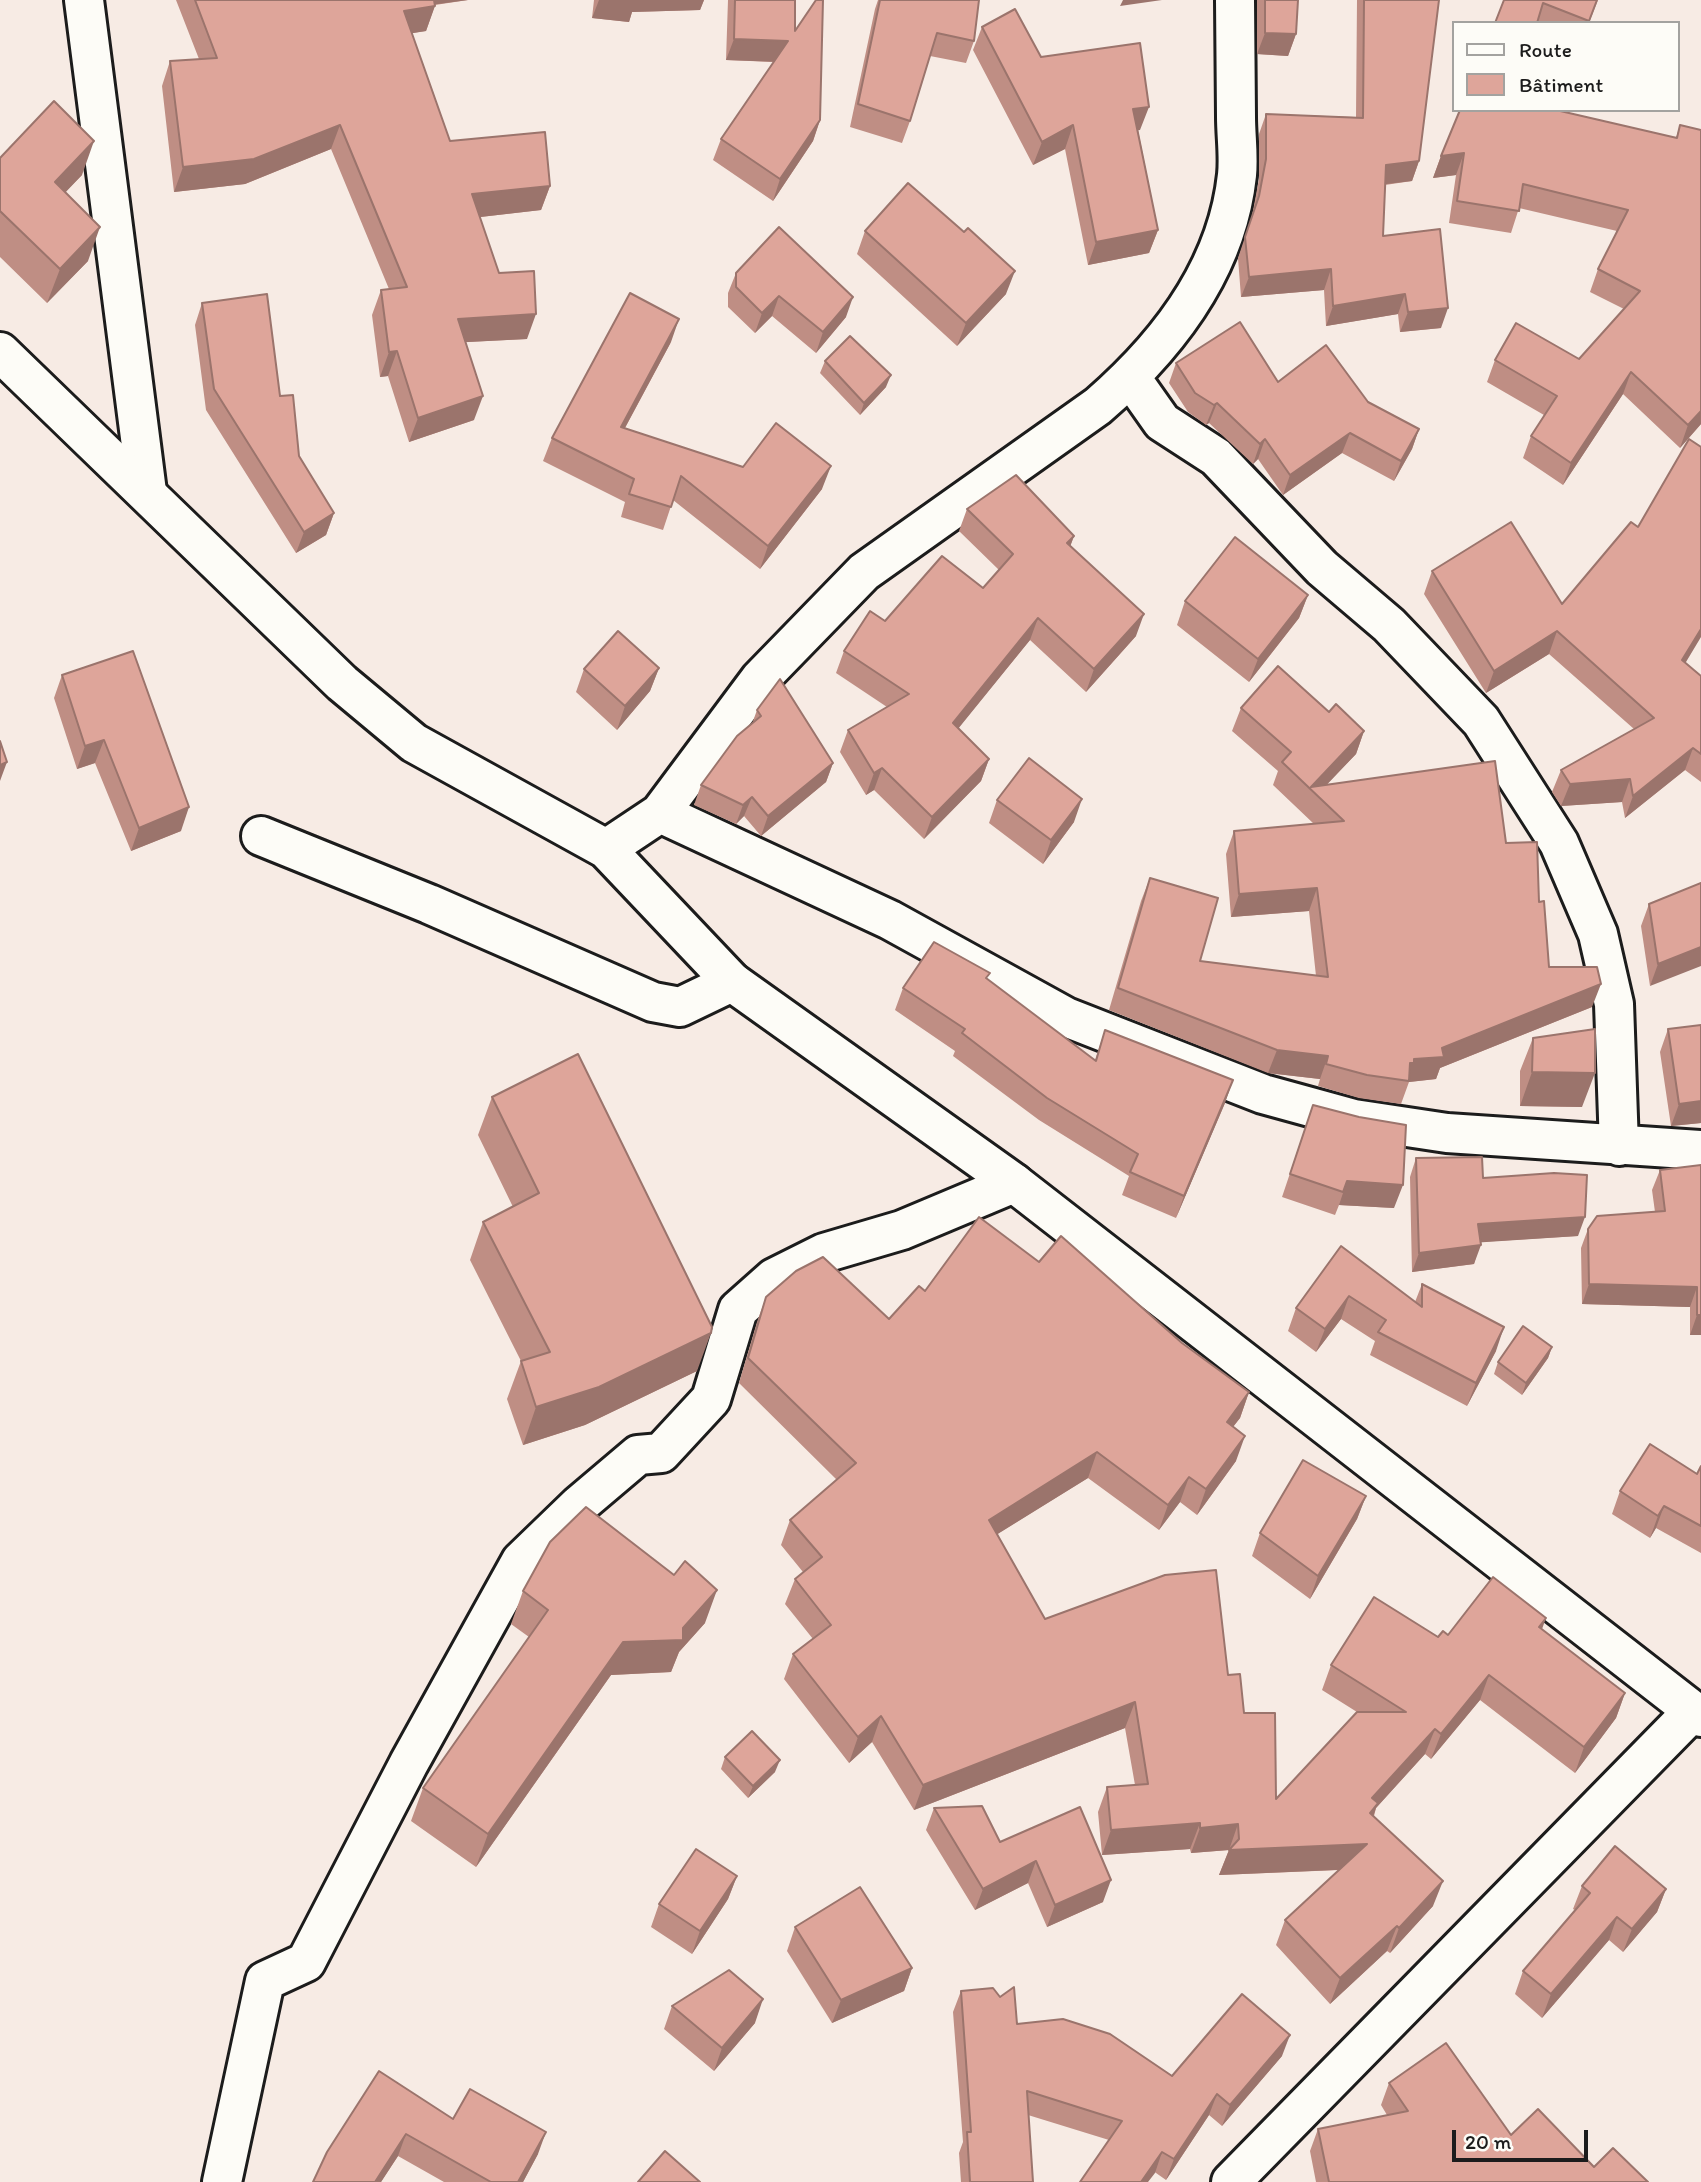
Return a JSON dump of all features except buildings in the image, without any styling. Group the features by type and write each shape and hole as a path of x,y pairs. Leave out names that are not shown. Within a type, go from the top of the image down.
{"street":[{"path":"84,0 147,492"},
{"path":"606,849 660,813 760,679 864,572 1098,406 1131,377 1161,342 1204,281 1225,230 1237,175 1235,0"},
{"path":"0,352 342,683 414,743 606,849 732,982 1014,1183 1697,1714 1231,2182"},
{"path":"1131,377 1163,422 1216,457 1322,568 1389,625 1481,722 1559,844 1598,934 1614,1004 1619,1146"},
{"path":"660,813 890,920 1066,1017 1263,1094 1354,1119 1447,1133 1701,1150"},
{"path":"261,836 429,904 653,1002 680,1007 732,982"},
{"path":"222,2182 265,1981 306,1962 409,1763 521,1560 579,1505 638,1455 662,1453 711,1399 738,1310 774,1278 824,1253 902,1230 1014,1183"}]}
